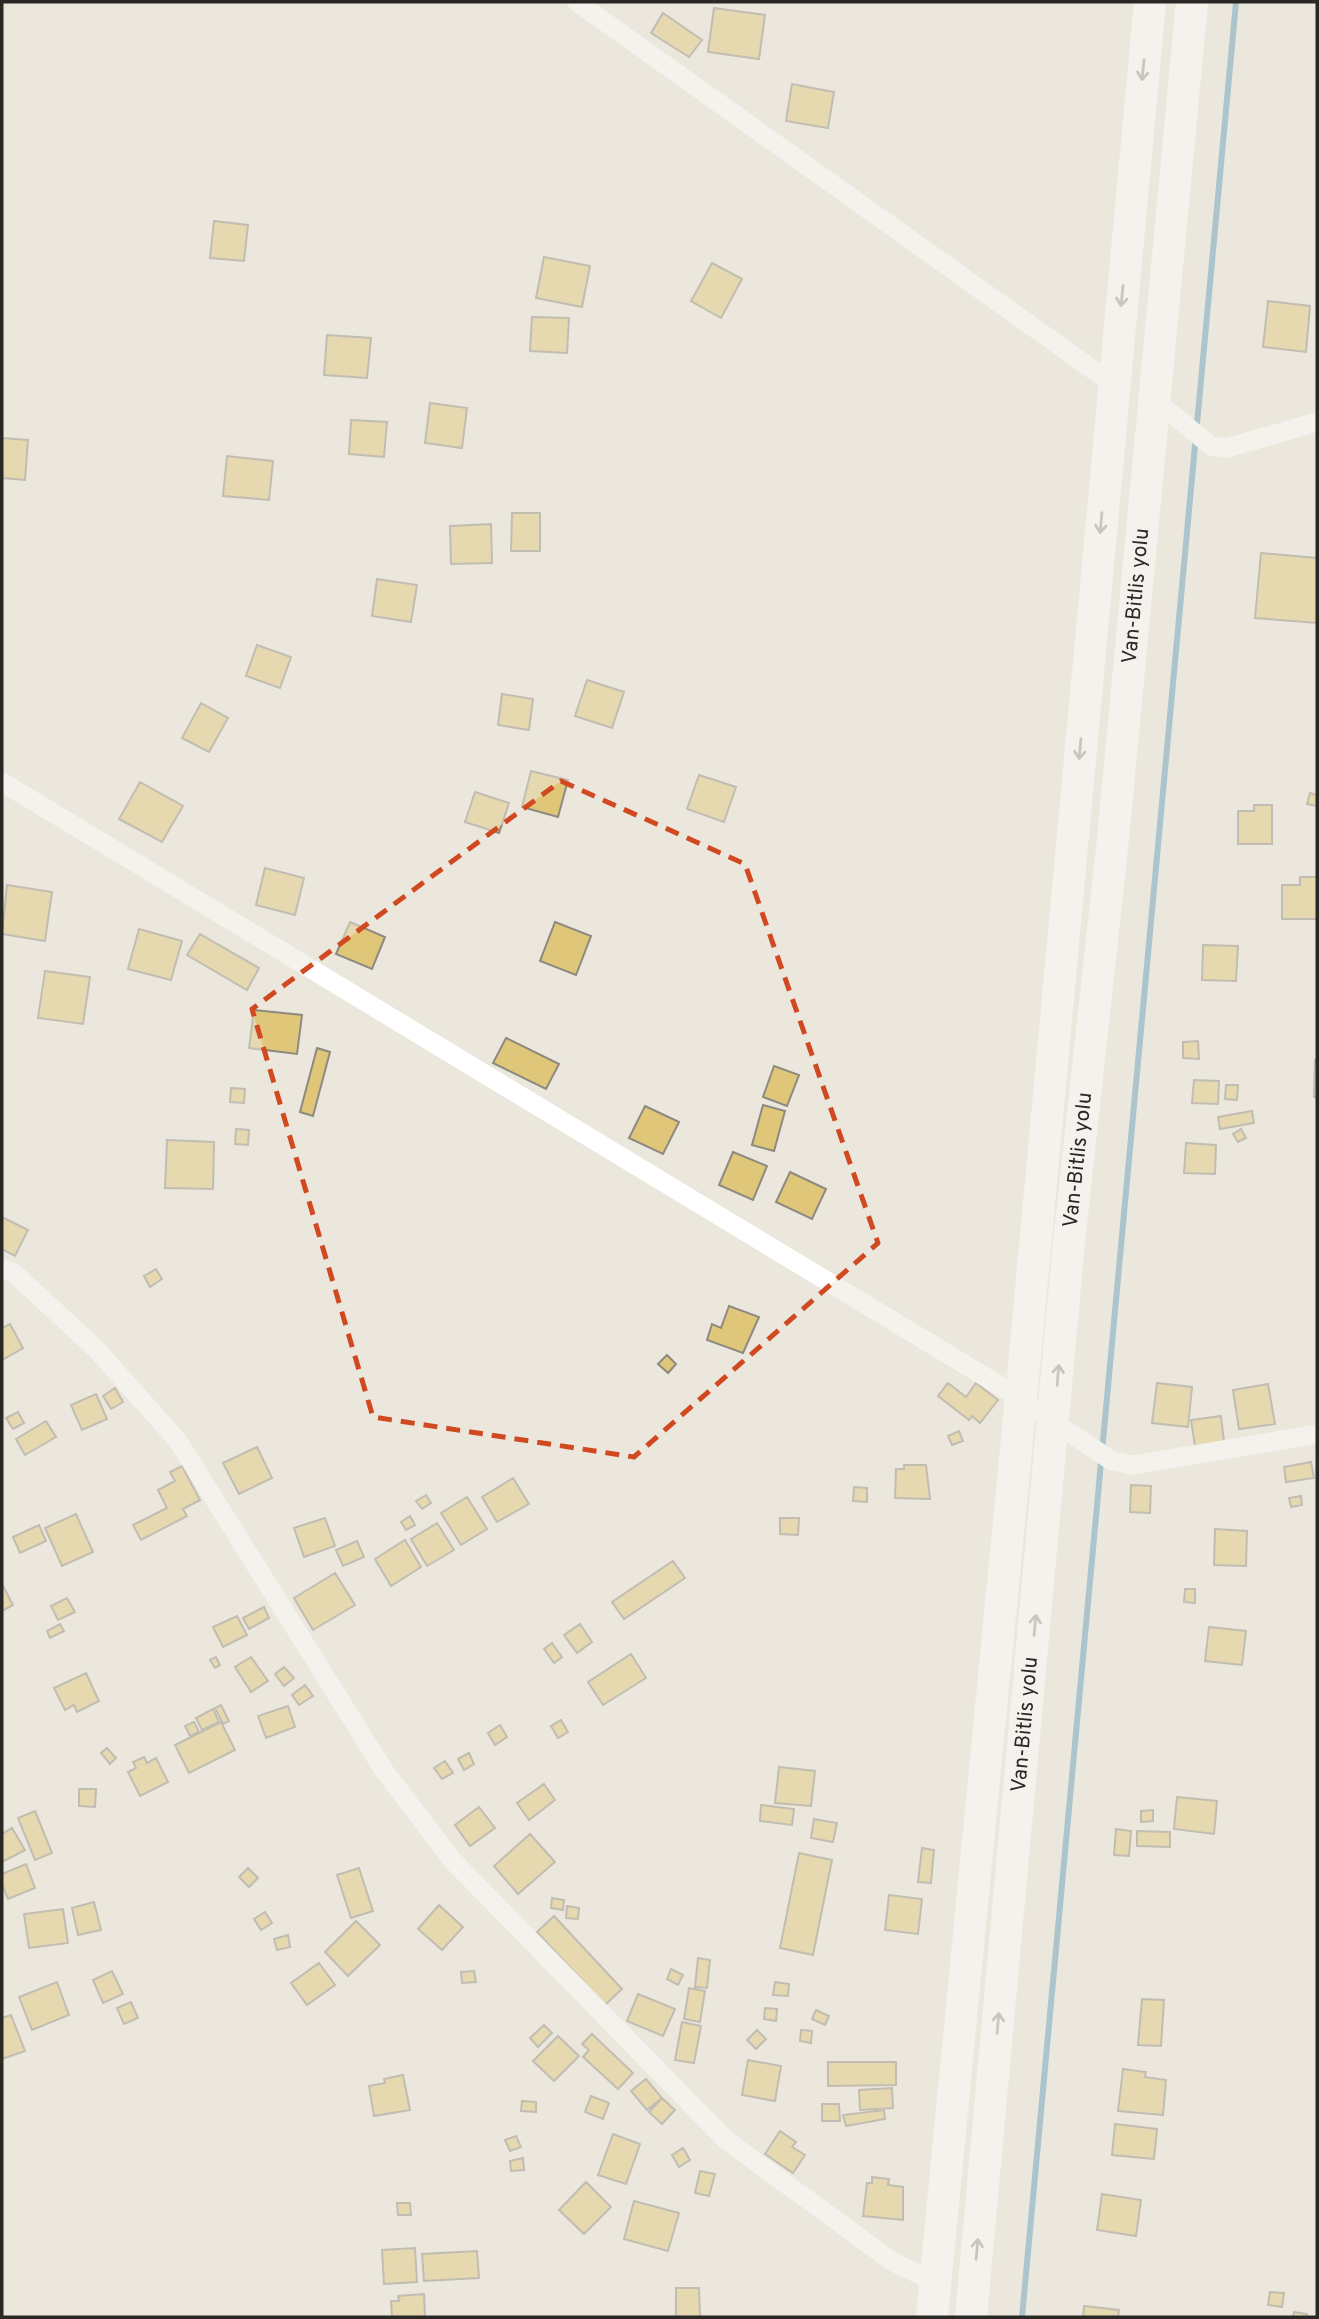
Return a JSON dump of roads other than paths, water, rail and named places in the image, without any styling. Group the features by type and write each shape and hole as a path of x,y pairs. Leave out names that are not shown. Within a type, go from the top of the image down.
{"highway":[{"name":"Van-Bitlis yolu","path":"932,2317 1021,1398 1150,2"},
{"name":"Van-Bitlis yolu","path":"971,2317 1055,1419 1069,1242 1112,853 1192,2"}],"street":[{"path":"577,2 1113,384"},
{"path":"1154,399 1219,447 1317,422"},
{"path":"2,782 1021,1398 1112,1461 1132,1465 1317,1434"},
{"path":"2,1269 14,1273 96,1349 178,1441 384,1772 453,1861 726,2140 893,2262 935,2281"}],"waterway":[{"path":"1022,2317 1236,2"}]}
